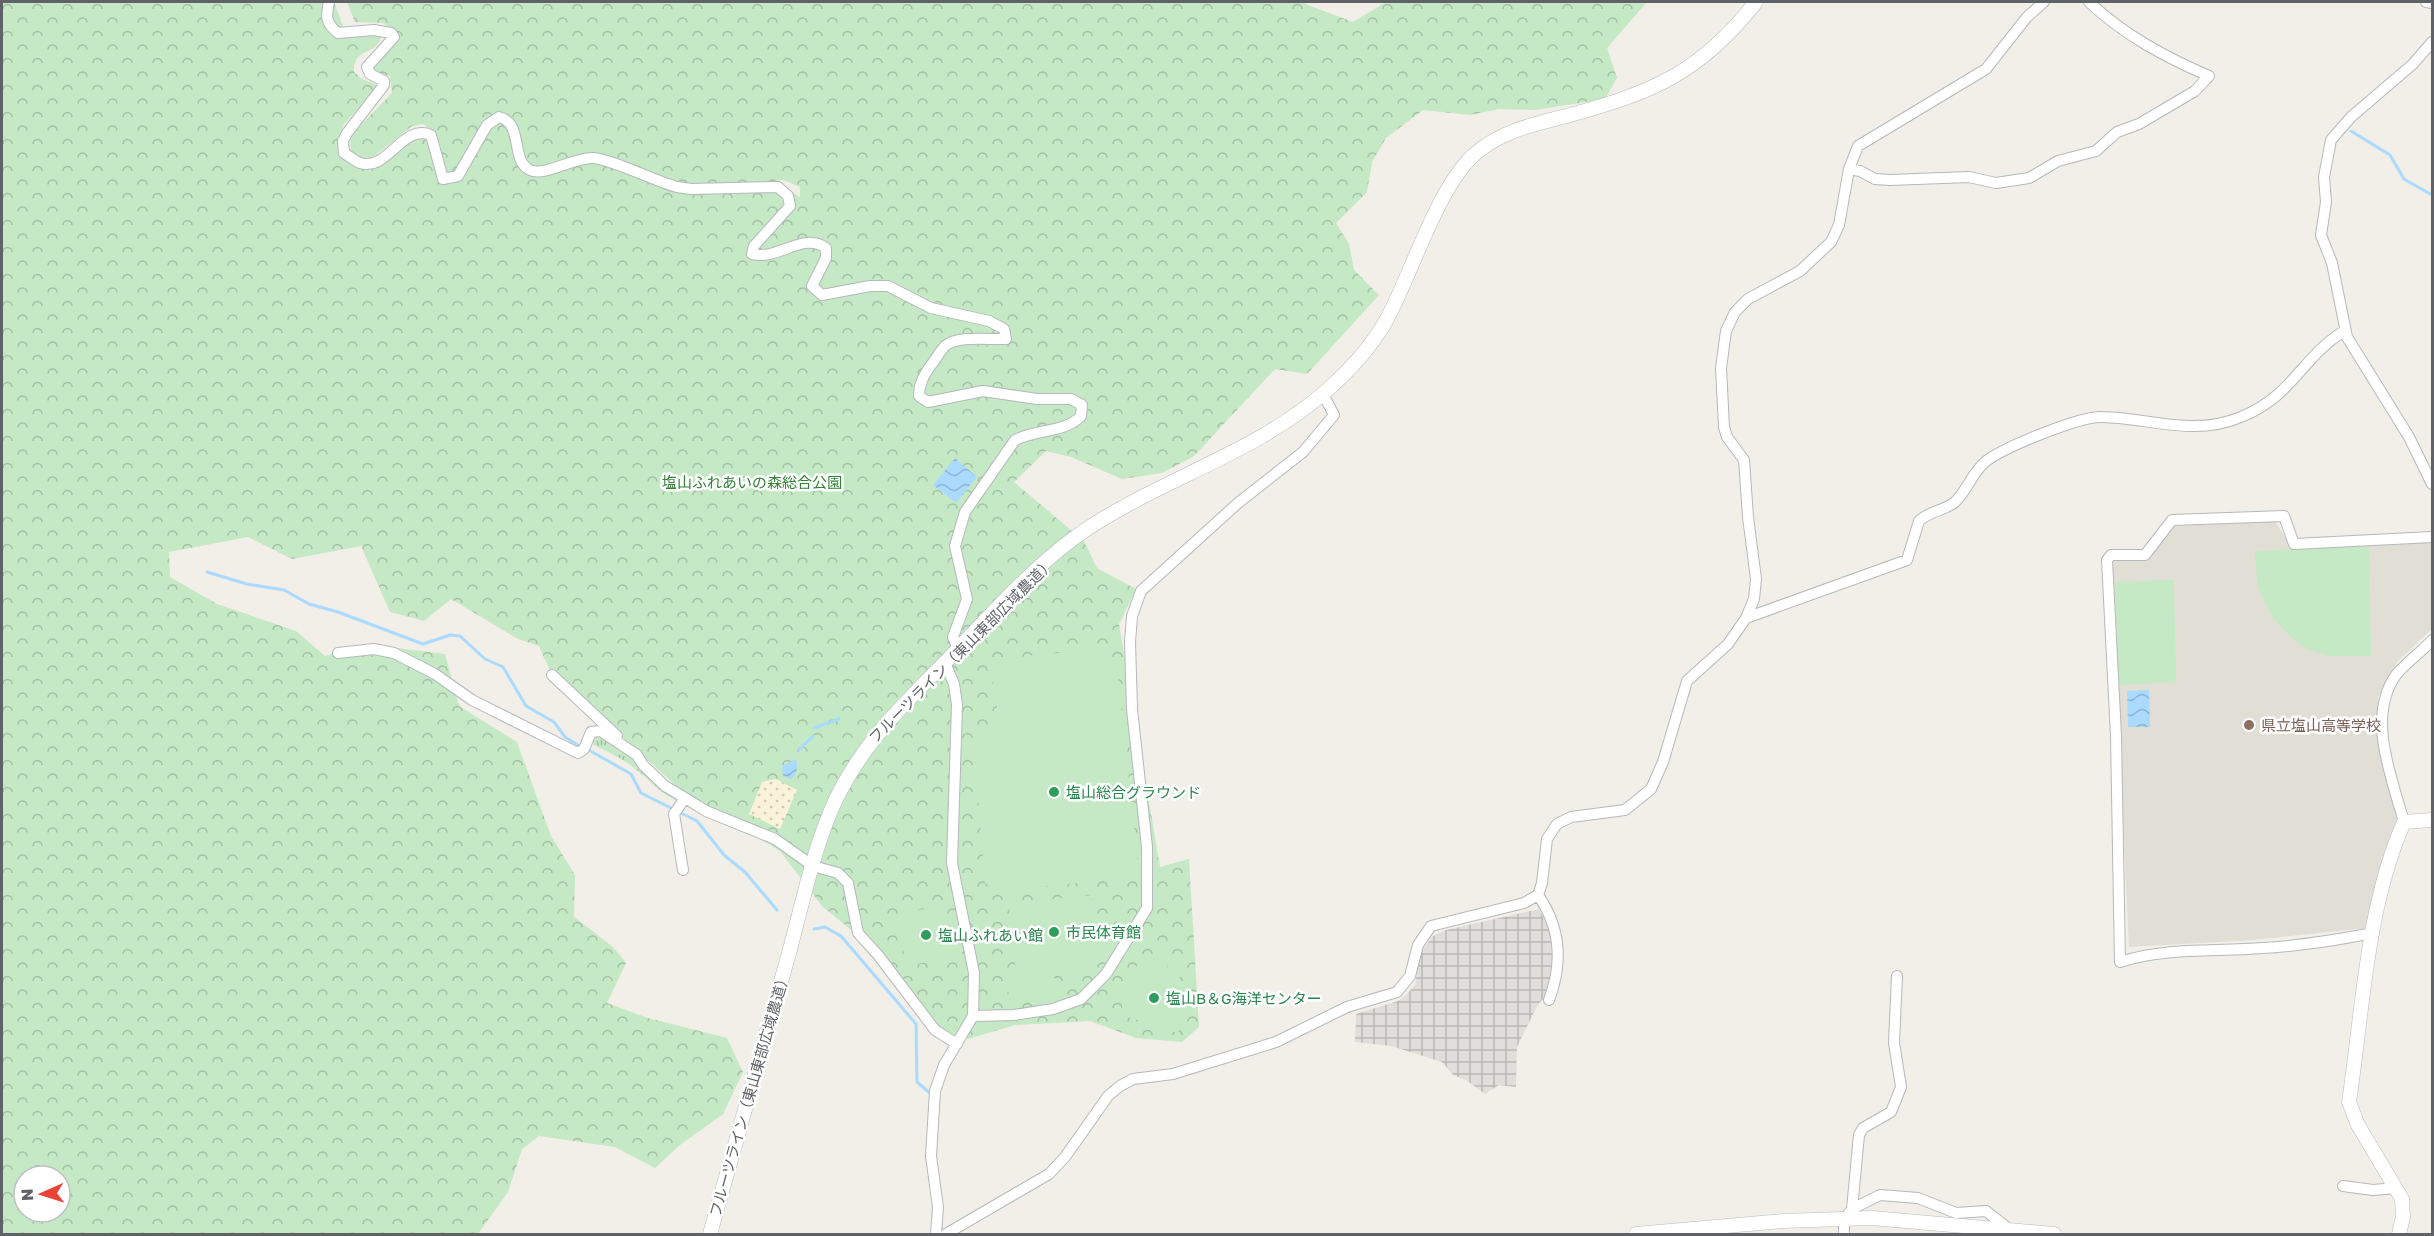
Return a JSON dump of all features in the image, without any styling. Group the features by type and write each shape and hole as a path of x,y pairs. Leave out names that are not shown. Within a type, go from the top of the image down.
{"street":[{"path":"329,2 326,18 330,27 338,33 374,30 391,33 394,37 367,67 370,74 384,81 384,86 344,141 344,153 362,164 377,161 408,136 426,133 431,135 443,179 458,176 487,125 500,117 512,125 523,164 527,169 535,172 545,171 574,159 595,158 677,187 691,189 778,187 788,196 790,206 754,246 752,254 765,255 807,242 818,242 826,248 826,258 812,286 822,295 870,286 888,286 932,308 989,321 1004,329 1006,339 984,341 965,338 946,344 925,373 919,387 919,396 928,402 983,391 1037,399 1071,399 1082,405 1081,416 1072,425 1028,433 1015,440 965,512 955,546 967,599 953,637 958,649"},
{"name":"フルーツライン（東山東部広域農道）","path":"710,1234 813,866 835,801 860,756 880,729 1034,572 1074,538 1123,508 1275,428 1323,394 1344,374 1385,322 1452,181 1469,159 1503,134 1635,96 1682,73 1715,48 1756,2"},
{"path":"1549,1000 1558,973 1558,937 1548,911 1538,895 1551,831 1557,824 1572,817 1625,810 1651,789 1663,762 1687,681 1728,644 1746,618 1754,600 1756,579 1744,459 1727,437 1724,427 1721,368 1726,331 1741,305 1767,287 1800,271 1831,242 1839,225 1853,154 1862,142 1920,110 1993,63 2027,17 2044,2"},
{"path":"1849,169 1860,171 1875,179 1890,180 1969,177 1996,183 2029,178 2058,161 2096,150 2117,132 2139,124 2195,91 2209,76 2158,54 2089,2"},
{"path":"2426,2 2433,3"},
{"path":"2433,42 2400,76 2335,132 2327,149 2324,177 2326,202 2321,235 2332,263 2344,331 2409,436 2433,484"},
{"path":"1746,618 1907,560 1919,520 1956,501 1980,467 1996,455 2089,417 2201,428 2231,421 2273,401 2290,385 2318,349 2344,331"},
{"path":"973,1016 1014,1015 1053,1009 1081,999 1106,974 1147,908 1147,847 1132,709 1130,642 1135,603 1141,591 1238,503 1320,435 1334,415 1323,394"},
{"path":"2373,933 2318,943 2144,954 2120,962 2116,736 2107,560 2111,555 2145,555 2172,520 2283,516 2294,544 2433,537"},
{"path":"2399,1234 2403,1217 2402,1199 2358,1125 2349,1102 2373,933 2386,868 2404,822 2384,737 2381,709 2397,674 2433,640"},
{"path":"338,653 374,649 394,653 435,674 472,700 553,738 565,748 578,753 586,745 591,732 601,731 637,755"},
{"path":"936,1234 938,1207 931,1156 935,1091 944,1065 973,1016 974,973 952,862 957,705 954,684 945,663"},
{"path":"552,675 683,801 775,840 813,866 838,873 848,883 858,933 878,955 935,1030 957,1044"},
{"path":"683,801 674,814 683,870"},
{"path":"2404,822 2433,820"},
{"path":"946,1234 1049,1174 1065,1157 1108,1096 1120,1086 1133,1079 1173,1074 1276,1042 1347,1007 1397,992 1410,976 1418,945 1431,926 1524,903 1538,895"},
{"path":"1844,1234 1859,1135 1863,1128 1891,1112 1901,1087 1894,1043 1897,976"},
{"path":"2343,1186 2373,1190 2397,1188"},
{"path":"1848,1214 1880,1195 1918,1198 1956,1212 1986,1211 2010,1230"},
{"path":"1636,1234 1848,1214 2054,1234"}],"shaded area":[{"name":"県立塩山高等学校","path":"2275,521 2292,549 2432,540 2432,629 2398,661 2378,697 2383,752 2398,814 2366,928 2254,940 2129,947 2111,566 2113,560 2148,558 2170,529 2177,526"},
{"path":"1539,909 1553,937 1553,970 1549,992 1537,1006 1517,1047 1516,1087 1499,1085 1485,1094 1466,1080 1453,1075 1442,1062 1391,1046 1355,1042 1356,1014 1398,1001 1406,995 1415,985 1420,954 1433,936 1446,930"}],"green space":[{"name":"塩山ふれあいの森総合公園","path":"2,2 334,2 344,29 376,33 381,37 375,47 357,58 354,72 362,79 380,86 344,124 339,137 339,152 343,159 370,171 410,140 423,136 428,144 435,133 423,124 412,126 372,158 365,159 351,151 350,142 353,133 392,93 390,76 372,72 373,61 391,46 393,30 383,23 355,22 347,2 1300,2 1353,22 1386,2 1647,2 1607,48 1617,78 1605,99 1535,110 1499,109 1470,115 1423,110 1386,138 1372,162 1367,192 1336,223 1349,244 1354,270 1379,295 1307,374 1275,369 1194,456 1162,473 1122,479 1071,457 1046,451 1014,482 1084,541 1097,568 1136,589 1119,624 1160,867 1189,859 1199,1027 1182,1042 1136,1038 1090,1021 1015,1025 968,1039 936,1029 856,934 822,906 780,851 682,791 552,675 539,646 518,639 451,599 424,621 390,612 361,546 292,559 248,537 169,552 170,577 217,604 296,631 325,656 364,644 445,654 459,706 517,742 551,836 575,875 574,917 613,947 626,963 607,1003 648,1018 727,1038 743,1072 723,1114 680,1145 655,1168 615,1147 539,1136 522,1149 508,1192 478,1234 2,1234","holes":["783,180 800,187 800,197 777,182 779,187 770,182"]},
{"path":"2369,546 2371,656 2328,656 2306,648 2290,636 2274,619 2265,604 2257,583 2255,551"},
{"path":"2174,580 2176,682 2119,685 2115,582"},
{"name":"塩山総合グラウンド","path":"1093,649 1104,651 1117,665 1139,877 996,891 985,883 975,759 978,745 998,713 989,660"},
{"path":"601,731 685,796 680,802 661,791 623,760 588,742"},
{"name":"市民体育館","path":"1092,895 1098,961 1083,963 1084,971 1054,972 1055,995 1009,1000 1007,975 1046,971 1045,968 1016,970 1009,904"},
{"name":"塩山ふれあい館","path":"946,905 955,957 906,966 897,914"},
{"name":"塩山B＆G海洋センター","path":"1155,959 1168,962 1167,970 1182,972 1178,982 1191,987 1178,1033 1122,1015 1122,1001 1118,995 1120,990 1128,987 1139,960 1150,965"}],"sand":[{"path":"776,779 797,790 780,829 749,814 762,782"}],"water":[{"path":"955,458 977,477 956,503 933,485"},
{"path":"2149,690 2150,727 2128,727 2127,691"},
{"path":"796,759 795,775 791,779 783,776 782,766"}],"waterway":[{"path":"2351,131 2390,155 2404,179 2432,195"},
{"path":"207,572 247,584 284,590 309,604 338,612 423,644 450,635 460,636 485,659 503,667 526,706 554,722 565,737 581,747"},
{"path":"814,728 839,719"},
{"path":"799,750 813,736"},
{"path":"587,749 631,774 641,793 697,821 724,855 745,872 777,910"},
{"path":"814,929 825,927 841,936 916,1024 917,1082 931,1094"}],"place":[{"name":"県立塩山高等学校","path":"2249,725"},
{"name":"塩山総合グラウンド","path":"1054,792"},
{"name":"市民体育館","path":"1054,932"},
{"name":"塩山ふれあい館","path":"926,935"},
{"name":"塩山B＆G海洋センター","path":"1154,998"}]}
